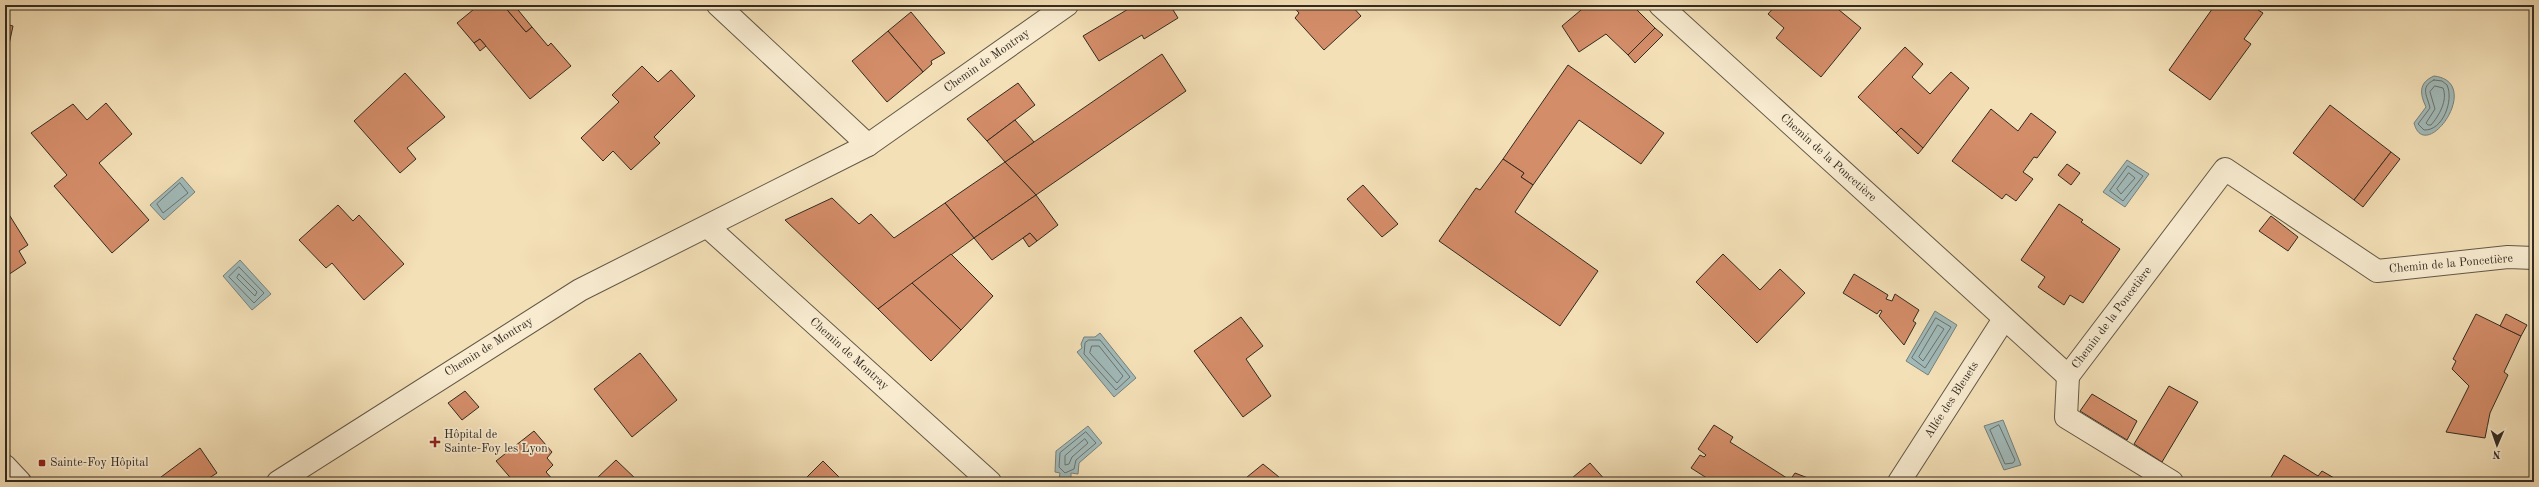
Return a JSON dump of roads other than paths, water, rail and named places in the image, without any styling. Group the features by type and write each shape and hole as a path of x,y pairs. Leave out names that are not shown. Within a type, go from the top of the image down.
{"street":[{"path":"718,5 868,146"},
{"name":"Chemin de Montray","path":"278,482 580,290 868,146 1067,5"},
{"name":"Chemin de la Poncetière","path":"1660,5 2068,376 2225,169 2377,271 2508,257 2534,258"},
{"name":"Chemin de Montray","path":"708,227 990,482"},
{"name":"Allée des Bleuets","path":"1899,482 2004,319"},
{"path":"2068,376 2066,417 2172,482"},
{"path":"5,466 20,482"}],"water":[{"path":"2434,76 2448,82 2454,92 2453,105 2447,118 2439,129 2429,135 2420,134 2414,123 2426,107 2422,98 2422,89 2425,82"},
{"path":"2127,160 2149,174 2125,207 2103,192"},
{"path":"182,177 195,192 164,220 150,205"},
{"path":"240,260 271,294 252,310 223,276"},
{"path":"1935,311 1957,325 1928,375 1906,361"},
{"path":"1100,333 1136,378 1114,397 1077,352 1082,348 1081,344 1084,337 1095,337"},
{"path":"2003,420 2021,465 2004,470 1984,426"},
{"path":"1088,426 1102,443 1079,463 1078,474 1071,473 1071,480 1059,479 1060,473 1055,472 1056,451"}],"place":[{"name":"Hôpital de Sainte-Foy les Lyon","path":"435,442"},
{"name":"Sainte-Foy Hôpital","path":"42,463"}]}
